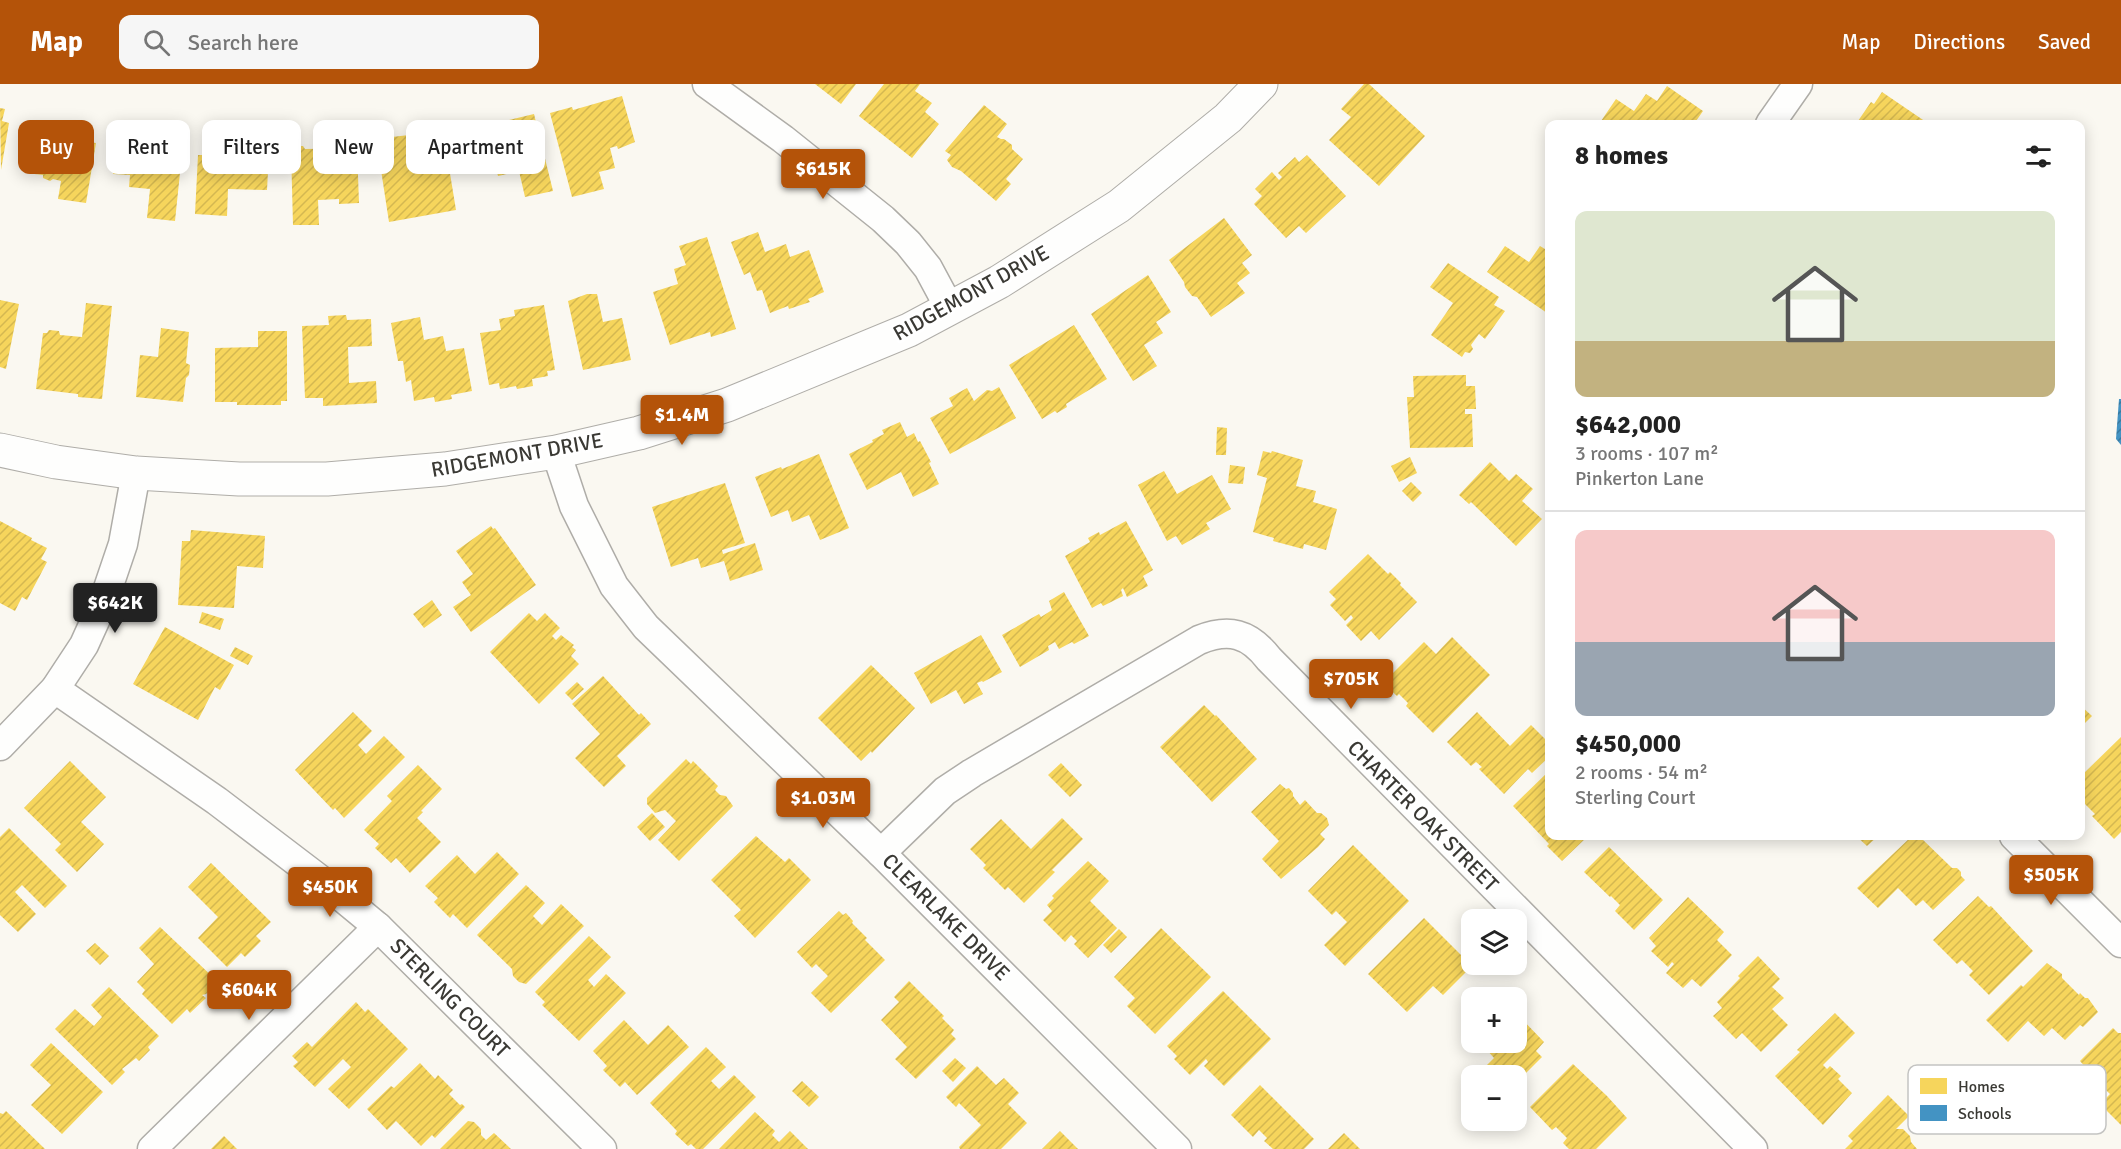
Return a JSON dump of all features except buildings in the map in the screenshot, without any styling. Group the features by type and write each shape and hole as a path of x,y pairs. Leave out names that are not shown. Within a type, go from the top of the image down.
{"street":[{"path":"707,84 783,139 883,219 908,243 928,268 950,309"},
{"name":"RIDGEMONT DRIVE","path":"0,450 56,462 136,473 327,479 445,469 556,452 639,433 727,405 909,330 999,282 1119,206 1228,118 1261,84"},
{"path":"1773,120 1798,84"},
{"name":"CLEARLAKE DRIVE","path":"556,452 574,507 614,586 646,627 881,853 1177,1149"},
{"path":"0,746 55,689 84,645 103,603 123,544 136,473"},
{"name":"CHARTER OAK STREET","path":"881,853 945,791 972,773 1199,640 1214,634 1230,633 1245,638 1259,647 1753,1149"},
{"name":"STERLING COURT","path":"55,689 217,801 326,884 378,927 602,1149"},
{"path":"2018,840 2121,943"},
{"path":"152,1149 378,927"}]}
